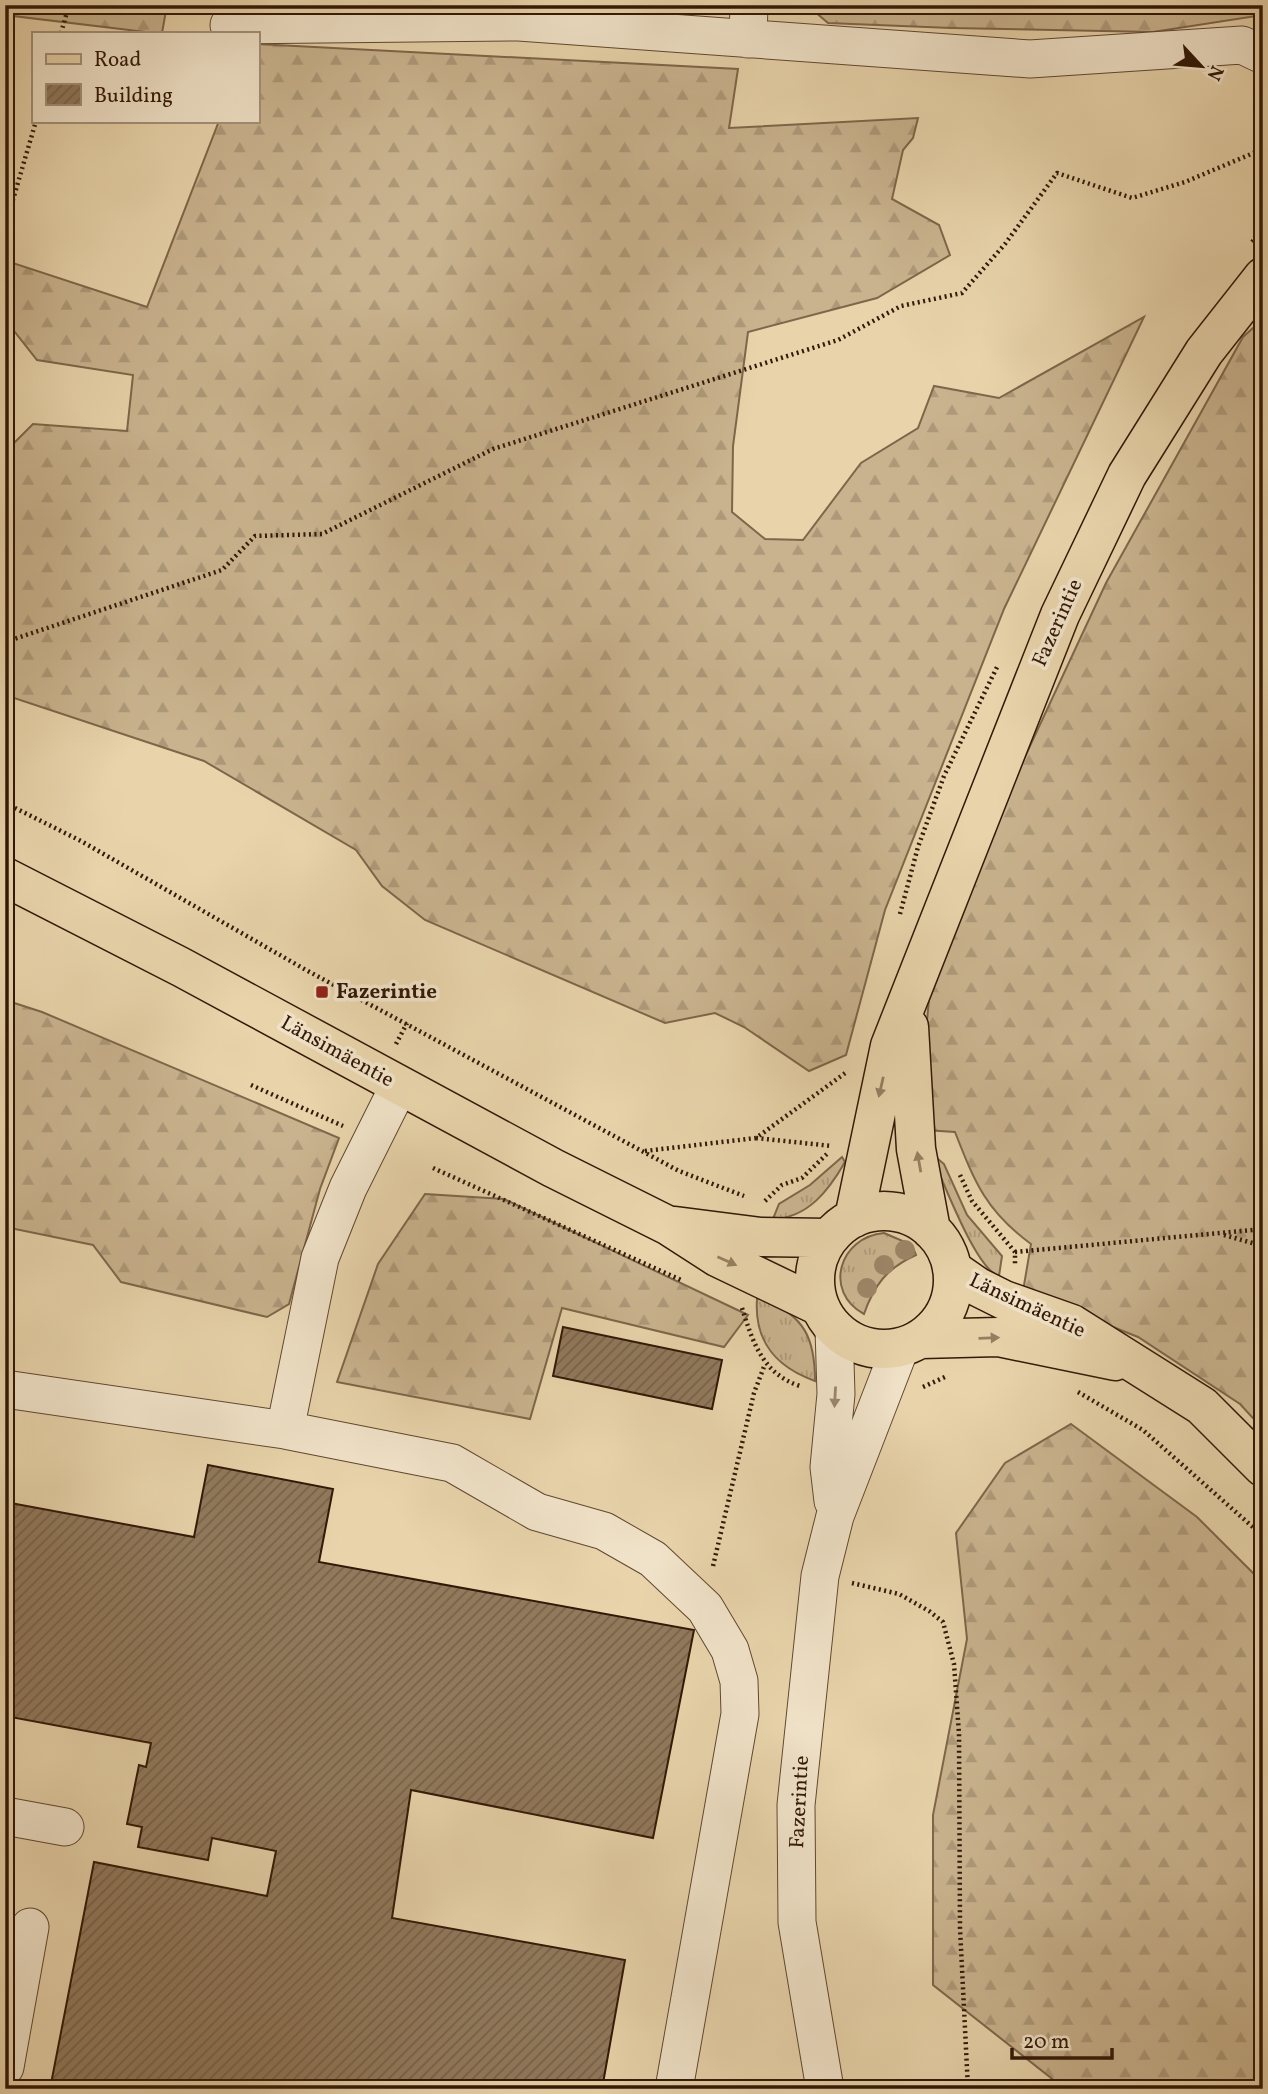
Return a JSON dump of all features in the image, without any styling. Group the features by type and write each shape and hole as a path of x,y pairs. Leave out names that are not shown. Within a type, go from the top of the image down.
{"main road":[{"name":"Fazerintie","path":"841,1228 890,1046 1060,615 1127,475 1204,352 1263,277"},
{"name":"Länsimäentie","path":"5,877 181,967 399,1086 669,1226 717,1257 827,1318 853,1343 876,1349 910,1343 998,1337 1138,1366"},
{"name":"Fazerintie","path":"908,999 909,1072 916,1149 931,1230"},
{"name":"Länsimäentie","path":"669,1226 761,1237 841,1228 881,1211 908,1215 931,1230 945,1248 952,1269 951,1296 940,1321 910,1343"},
{"path":"827,1318 814,1282 818,1258 841,1228"},
{"name":"Länsimäentie","path":"952,1269 978,1287 1004,1300 1073,1324 1202,1406 1263,1467"}],"street":[{"path":"229,25 507,13 748,22 1030,60 1242,45 1263,55"},
{"path":"285,1430 320,1258 348,1188 399,1086"},
{"name":"Fazerintie","path":"827,1318 836,1394 829,1467 835,1516"},
{"name":"Fazerintie","path":"825,2089 797,1909 796,1805 820,1576 835,1516 910,1343"},
{"path":"5,1389 285,1430 452,1463 537,1512 604,1531 653,1559 705,1608 730,1650 739,1681 740,1714 674,2089"},
{"path":"5,1816 65,1827"},
{"path":"5,2067 30,1927"}],"path":[{"path":"61,32 69,5"},
{"path":"5,227 36,122"},
{"path":"5,642 222,569 255,536 322,534 493,449 838,340 901,306 962,293 1005,244 1058,173 1132,198 1185,182 1263,149"},
{"path":"5,803 81,841 306,970 679,1171 765,1202 782,1185 802,1178 836,1146 756,1138 644,1151"},
{"path":"756,1138 855,1067"},
{"path":"954,1163 972,1200 1015,1252 1263,1229"},
{"path":"433,1168 693,1285"},
{"path":"1219,1233 1263,1246"},
{"path":"730,1302 742,1308"},
{"path":"705,1608 751,1406 765,1364"},
{"path":"1067,1388 1111,1409 1143,1430 1263,1536"},
{"path":"820,1576 899,1594 943,1622 954,1664 959,1734 960,1928 968,2089"}],"green space":[{"path":"5,5 167,5 162,32 5,15"},
{"path":"549,5 722,5 722,12 583,18"},
{"path":"807,5 1263,5 1263,15 1153,32 951,28 828,23"},
{"path":"259,44 738,69 729,128 918,118 913,138 903,150 892,199 939,225 950,255 877,298 748,332 733,446 732,512 765,539 803,540 861,463 918,428 934,386 999,398 1144,317 1004,609 885,910 846,1055 809,1071 744,1027 715,1013 665,1023 425,920 382,886 356,850 204,761 14,698 5,672 5,452 33,424 127,431 133,375 37,360 7,322 10,262 147,307 219,122 259,122"},
{"path":"1263,319 1263,1429 1240,1404 1138,1337 1023,1291 1031,1244 992,1208 976,1181 955,1132 925,1130 922,1070 929,1000 1003,804 1106,583 1243,337"},
{"path":"5,1000 42,1012 339,1138 320,1189 289,1304 267,1317 121,1282 93,1245 5,1227"},
{"path":"842,1157 845,1162 816,1201 797,1214 773,1219 779,1204 810,1185"},
{"path":"938,1159 944,1164 967,1215 1002,1256 999,1276 990,1270 972,1244 936,1166"},
{"path":"425,1194 504,1199 748,1315 724,1347 562,1308 530,1419 337,1382 378,1264"},
{"path":"884,1233 912,1245 916,1255 889,1272 872,1294 864,1314 851,1304 844,1293 840,1280 842,1267 856,1244"},
{"path":"764,1298 789,1313 804,1330 813,1352 815,1381 789,1368 770,1351 759,1328 757,1314 757,1299"},
{"path":"1071,1424 1197,1517 1263,1583 1263,2089 1065,2089 933,1985 933,1815 967,1639 956,1533 1005,1463"}],"building":[{"path":"563,1327 722,1360 712,1409 553,1376"},
{"path":"208,1465 333,1489 319,1562 694,1630 653,1838 411,1790 392,1918 625,1960 602,2089 50,2089 94,1862 267,1896 276,1851 212,1838 208,1860 138,1847 142,1827 127,1824 139,1765 146,1767 151,1743 5,1716 5,1502 194,1537"}],"place":[{"name":"Fazerintie","path":"322,992"}]}
